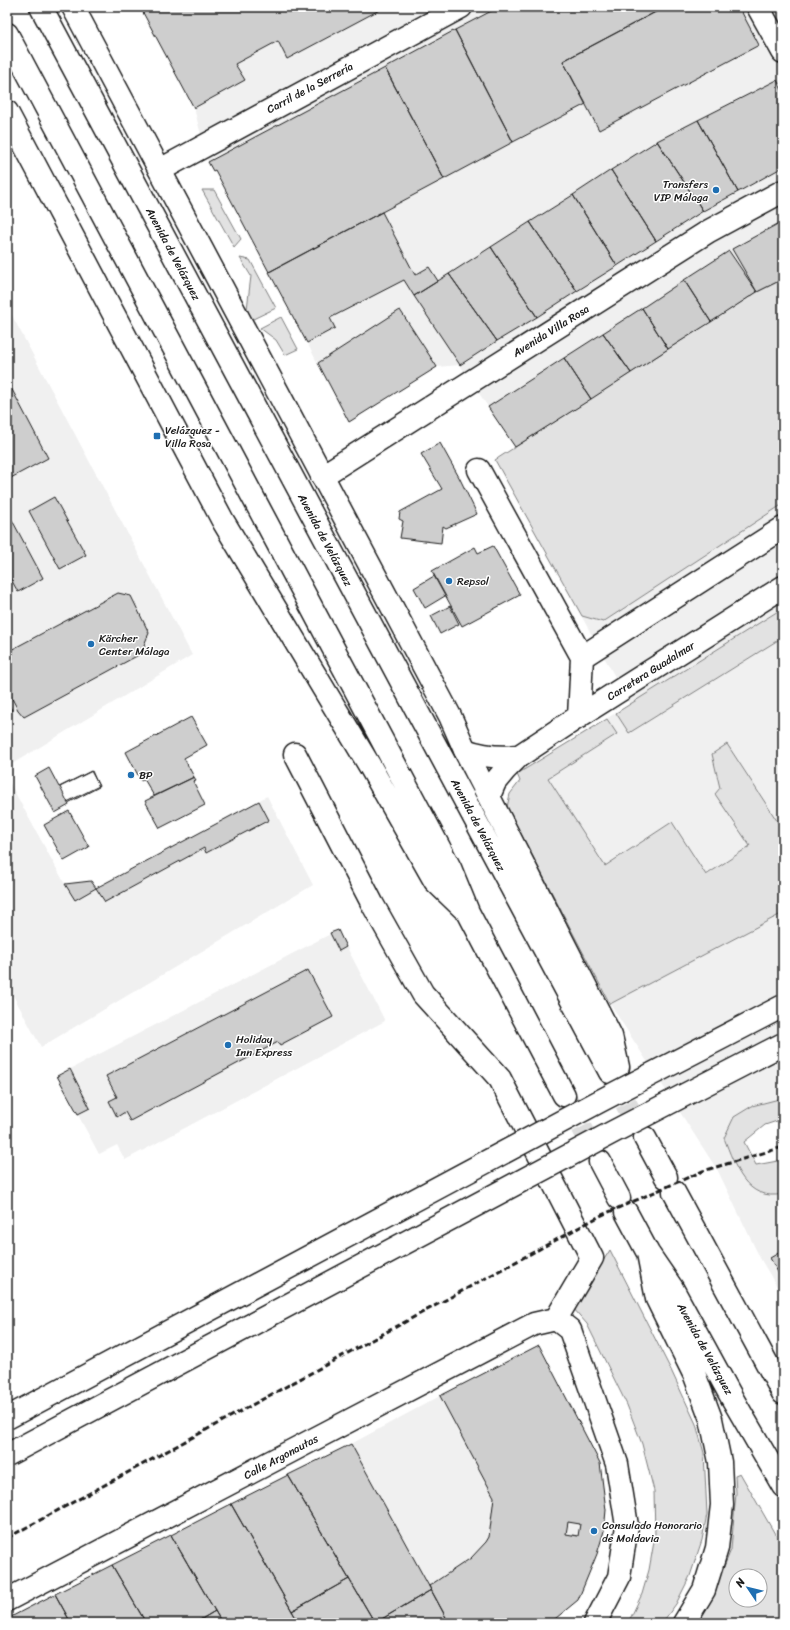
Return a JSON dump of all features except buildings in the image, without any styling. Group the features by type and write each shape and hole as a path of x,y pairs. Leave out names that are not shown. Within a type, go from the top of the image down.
{"main road":[{"name":"Avenida de Velázquez","path":"41,7 614,1070 611,1036 489,796"},
{"path":"73,7 450,716 465,750 489,796"},
{"name":"Carril de la Serrería","path":"160,170 461,7"},
{"path":"758,7 783,52"},
{"path":"7,34 450,868 468,912 564,1095"},
{"path":"7,112 223,521 371,768 435,881 468,912"},
{"name":"Avenida Villa Rosa","path":"322,476 709,231 783,191"},
{"path":"479,470 582,657 579,717"},
{"path":"582,657 783,528"},
{"name":"Carretera Guadalmar","path":"489,796 495,782 520,756 783,587"},
{"name":"Carretera Guadalmar","path":"465,750 478,755 500,758 520,756"},
{"path":"295,754 373,905 423,994 500,1080 592,1258 556,1319 570,1330 617,1464 627,1526 619,1577 596,1623"},
{"path":"7,1418 600,1101 783,1006"},
{"path":"7,1455 613,1132 783,1044"},
{"path":"645,1138 783,1393"},
{"name":"Avenida de Velázquez","path":"600,1162 648,1253 672,1288 732,1398 783,1486"},
{"path":"648,1253 657,1299 695,1376 711,1419 720,1462 722,1505 716,1548 704,1590 684,1623"},
{"name":"Calle Argonautas","path":"7,1600 534,1324 556,1319"}],"shaded area":[{"path":"140,7 783,7 783,1098 752,1106 724,1138 772,1196 783,1194 783,1297 760,1258 718,1171 610,1004 507,807 510,794 520,781 517,774 630,704 495,460 515,447 460,365 437,367 349,422 215,170 213,171 208,162 194,108"},
{"path":"202,190 214,190 241,239 234,247"},
{"path":"240,258 250,260 276,308 251,320 247,309 251,276"},
{"path":"783,279 783,504 603,622 582,616 495,460 757,292"},
{"path":"7,306 192,655 7,767"},
{"path":"281,317 298,349 285,355 276,340 260,328"},
{"path":"783,608 783,637 629,733 616,713"},
{"path":"607,719 617,734 548,778 605,866 672,822 706,875 750,846 715,794 720,788 712,754 727,744 783,830 783,913 610,1004 507,807 510,794 520,781 517,774"},
{"path":"7,778 65,884 91,881 96,888 267,796 313,885 41,1047 7,984"},
{"name":"Holiday Inn Express","path":"338,930 385,1021 125,1160 117,1145 99,1154 57,1076"},
{"path":"783,1098 783,1119 765,1125 744,1142 756,1165 783,1160 783,1194 770,1195 760,1193 744,1180 733,1160 724,1138 734,1117 752,1106"},
{"path":"610,1250 671,1370 696,1424 704,1453 707,1514 702,1540 690,1576 676,1604 662,1623 628,1623 642,1594 649,1570 655,1536 654,1491 642,1444 627,1405 587,1324 573,1308"},
{"path":"539,1345 600,1463 606,1510 604,1531 597,1554 578,1600 550,1623 7,1623 7,1618 351,1444"},
{"path":"740,1473 783,1548 783,1623 696,1623 705,1611 731,1550 736,1493 735,1475"}],"tunnel":[{"path":"610,1074 644,1137"},
{"path":"566,1098 599,1161"}],"railway":[{"path":"7,1538 602,1215 703,1171 783,1147"}],"place":[{"name":"Transfers VIP Málaga","path":"716,190"},
{"name":"Velázquez - Villa Rosa","path":"157,436"},
{"name":"Repsol","path":"449,581"},
{"name":"Kärcher Center Málaga","path":"91,644"},
{"name":"BP","path":"131,775"},
{"name":"Holiday Inn Express","path":"228,1045"},
{"name":"Consulado Honorario de Moldavia","path":"594,1531"}]}
